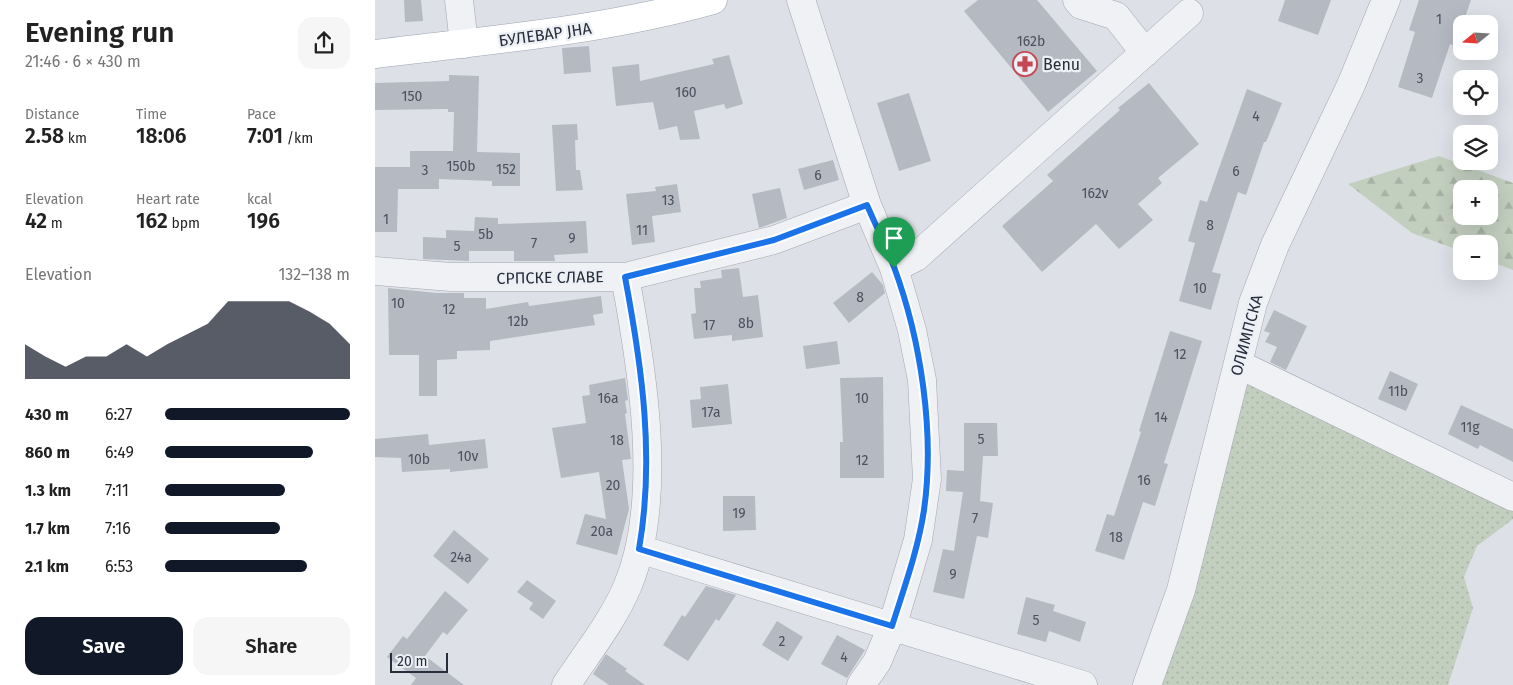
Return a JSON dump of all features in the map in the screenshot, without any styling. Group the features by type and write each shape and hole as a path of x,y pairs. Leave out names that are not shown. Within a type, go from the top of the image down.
{"main road":[{"name":"БУЛЕВАР ЈНА","path":"375,54 575,31 656,15 713,0"}],"street":[{"path":"459,0 464,44"},
{"path":"801,0 867,205 894,268 912,330 922,380 927,479 918,540 892,626 877,662 861,685"},
{"path":"1077,0 1081,5 1119,8 1145,53"},
{"name":"ОЛИМПСКА","path":"1147,685 1181,590 1253,303 1275,246 1351,85 1387,0"},
{"path":"894,268 916,257 1189,13"},
{"path":"625,277 774,240 867,205"},
{"name":"СРПСКЕ СЛАВЕ","path":"375,270 451,277 625,277 643,389 647,437 646,491 639,549 633,573 620,602 566,685"},
{"path":"1238,364 1513,497"},
{"path":"639,549 1083,685"}],"green space":[{"path":"1439,156 1453,161 1453,170 1477,170 1513,183 1513,270 1498,264 1498,235 1453,235 1453,248 1412,233 1348,184"},
{"path":"1247,381 1513,510 1513,519 1477,546 1464,577 1473,608 1448,685 1159,685"}],"building":[{"path":"404,0 421,0 423,21 405,22"},
{"path":"978,0 1037,0 1097,71 1048,112 964,11"},
{"path":"1285,0 1331,0 1318,35 1278,21"},
{"path":"1419,0 1471,0 1466,15 1453,15 1453,45 1450,44 1432,98 1398,87 1415,32 1409,30"},
{"path":"589,46 591,72 564,74 562,48"},
{"path":"729,55 743,104 726,109 724,104 694,111 700,139 680,140 677,126 659,130 653,102 616,106 612,67 639,64 640,81 714,64 712,59"},
{"path":"449,75 479,76 477,152 520,153 520,186 492,186 492,181 439,179 439,189 398,189 397,232 375,232 375,167 410,167 410,151 453,151 454,112 448,112 448,109 375,110 375,83 449,81"},
{"path":"1149,83 1199,144 1158,178 1162,183 1138,204 1153,220 1119,249 1096,224 1042,272 1002,226 1053,181 1047,175 1120,110 1118,108"},
{"path":"1247,89 1282,103 1266,142 1264,142 1246,195 1238,192 1212,272 1221,274 1211,310 1179,301 1195,243 1188,241 1200,200 1207,202"},
{"path":"909,93 931,161 899,171 877,103"},
{"path":"577,124 578,140 575,140 576,170 580,170 583,190 556,191 552,125"},
{"path":"833,160 839,180 804,190 798,169"},
{"path":"677,184 681,212 652,216 655,242 632,245 626,194 656,191 655,187"},
{"path":"780,188 787,218 759,228 752,194"},
{"path":"475,217 498,218 498,224 586,221 588,253 554,255 555,261 514,261 514,251 469,251 469,261 423,259 423,237 446,238 446,230 474,231"},
{"path":"739,268 743,297 758,295 763,337 732,341 732,335 694,339 691,314 696,313 694,288 701,288 700,281 722,278 721,270"},
{"path":"872,272 883,285 885,293 849,323 833,303"},
{"path":"388,288 436,293 464,293 464,298 486,298 486,309 528,302 529,306 601,296 603,313 593,315 595,325 490,341 490,350 457,351 457,359 437,360 437,396 419,396 419,355 389,355"},
{"path":"1274,310 1307,326 1286,370 1270,362 1277,347 1265,342 1270,333 1264,331"},
{"path":"1170,331 1202,341 1164,463 1168,464 1155,506 1143,502 1124,560 1095,551 1107,514 1114,516 1141,432 1139,431"},
{"path":"837,341 840,364 806,369 803,346"},
{"path":"1390,371 1418,384 1406,411 1378,399"},
{"path":"883,377 884,478 840,478 840,442 843,442 840,378"},
{"path":"625,378 628,400 625,401 627,413 625,414 631,459 622,460 629,509 617,555 576,544 585,514 606,519 599,472 561,478 552,428 586,423 582,396 590,395 589,385"},
{"path":"728,384 732,424 692,428 690,400 701,399 700,387"},
{"path":"1461,405 1513,429 1513,462 1480,445 1478,449 1448,434"},
{"path":"964,423 997,423 998,456 983,456 980,501 993,503 988,538 977,536 964,599 933,592 943,549 954,551 963,492 946,491 947,470 964,471"},
{"path":"428,434 429,445 485,439 488,468 450,472 450,469 402,472 401,458 375,457 375,439"},
{"path":"723,496 755,496 756,530 723,531"},
{"path":"454,530 489,559 468,584 433,556"},
{"path":"527,580 556,601 543,619 529,609 533,603 517,592"},
{"path":"706,586 736,595 719,621 716,619 688,661 663,645 682,615 685,617"},
{"path":"445,591 468,610 447,635 443,632 425,656 464,685 411,685 416,678 387,657 403,636 407,639"},
{"path":"1026,597 1055,605 1053,611 1086,622 1080,642 1049,631 1046,642 1017,634"},
{"path":"777,621 803,637 788,661 762,645"},
{"path":"837,635 865,650 847,678 821,664"},
{"path":"606,654 645,685 609,685 593,674"}],"place":[{"name":"Benu","path":"1025,64"}],"route":[{"path":"867,205 894,268 912,330 922,380 927,440 927,479 924,510 918,540 892,626 639,549 646,491 647,437 643,389 625,277 774,240 867,205"}]}
